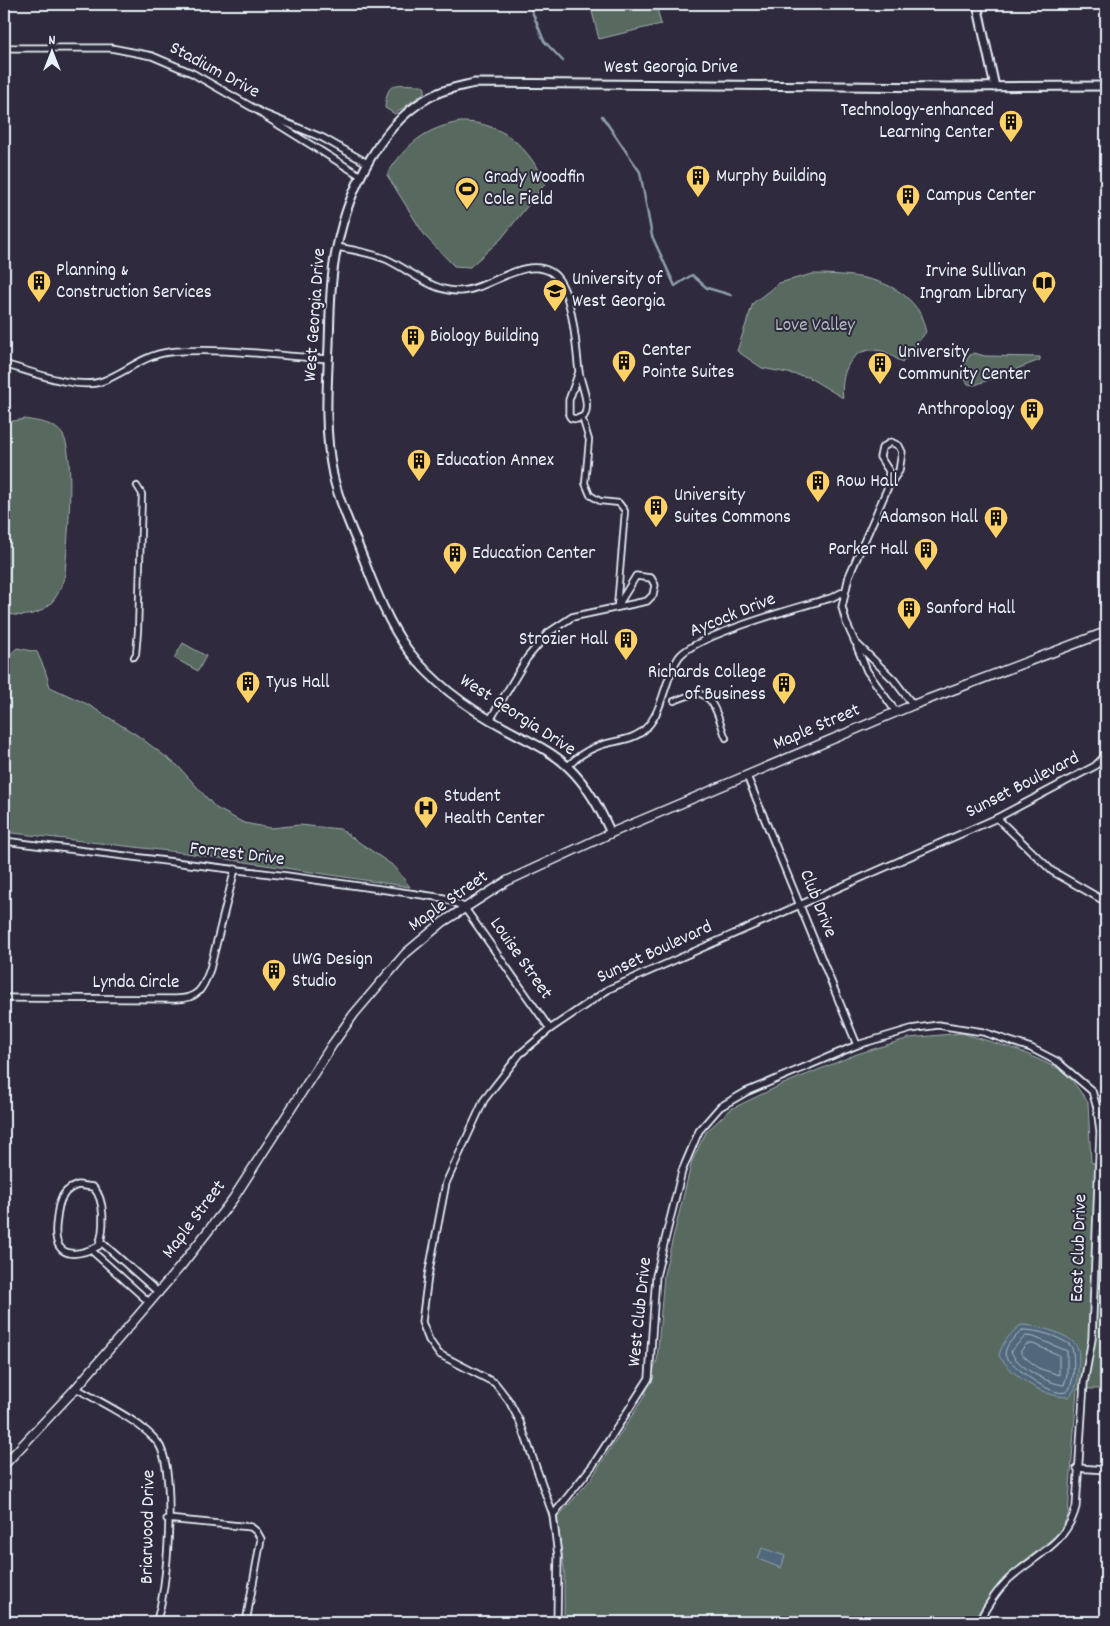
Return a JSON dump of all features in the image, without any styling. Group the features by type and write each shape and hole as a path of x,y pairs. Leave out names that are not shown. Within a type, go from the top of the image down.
{"main road":[{"name":"Maple Street","path":"6,1463 76,1388 159,1293 233,1199 332,1045 377,986 406,953 464,907 507,881 611,833 913,705 1106,632"}],"street":[{"path":"977,4 994,87"},
{"name":"Stadium Drive","path":"4,48 111,48 152,56 192,73 262,113 323,138 367,163"},
{"name":"West Georgia Drive","path":"611,833 589,791 568,766 551,753 462,703 431,678 395,630 371,578 342,506 333,477 326,412 336,247 350,202 367,163 394,125 416,106 438,93 474,83 994,87 1106,86"},
{"name":"Stadium Drive","path":"262,113 269,120 361,176"},
{"path":"336,247 382,258 429,283 448,290 476,288 508,274 529,269 551,272 561,284 572,318 579,372 586,400 586,412 577,419 571,418 569,415 569,400 579,372"},
{"path":"4,364 84,383 102,382 146,358 172,352 209,352 328,359"},
{"path":"582,417 589,440 585,483 590,494 600,501 619,502 625,511 617,607"},
{"path":"888,487 889,471 880,457 882,448 891,442 899,446 902,452 902,460 898,471 888,487 844,591 842,607 846,622 867,671 896,712"},
{"path":"134,657 136,654 138,631 142,494 136,486"},
{"path":"490,720 527,658 548,633 572,617 647,601 653,595 655,585 651,578 636,576 617,607"},
{"name":"Aycock Drive","path":"568,766 582,754 597,746 630,738 646,729 657,710 674,667 683,652 756,620 831,598 844,591"},
{"path":"855,642 894,680 913,705"},
{"path":"674,701 696,692 705,696 715,709 726,738"},
{"name":"Sunset Boulevard","path":"553,1515 520,1422 509,1401 495,1383 438,1354 429,1340 422,1322 428,1276 446,1183 484,1100 520,1054 550,1029 610,989 997,818 1095,766 1106,755"},
{"name":"Club Drive","path":"747,776 857,1044"},
{"path":"997,818 1052,871 1080,889 1106,902"},
{"name":"Forrest Drive","path":"4,841 235,869 444,898 464,907"},
{"name":"Lynda Circle","path":"4,998 188,999 196,994 204,985 210,969 235,869"},
{"name":"Louise Street","path":"464,907 550,1029"},
{"name":"East Club Drive","path":"857,1044 911,1029 938,1025 983,1032 1031,1048 1058,1062 1092,1091 1097,1108 1100,1132 1092,1339 1084,1383 1076,1506 1072,1522 1065,1533 1009,1579 979,1622"},
{"name":"West Club Drive","path":"553,1515 593,1465 649,1378 656,1276 682,1171 699,1131 720,1107 746,1092 857,1044"},
{"path":"1097,1108 1106,1108"},
{"path":"88,1185 100,1196 100,1241 99,1246 91,1250 69,1253 57,1246 55,1241 60,1201 71,1187 88,1185"},
{"path":"100,1241 159,1293"},
{"path":"91,1250 150,1303"},
{"name":"Briarwood Drive","path":"76,1388 142,1428 158,1443 165,1456 169,1474 166,1573 160,1610 156,1622"},
{"path":"1078,1468 1106,1470"},
{"path":"553,1515 558,1556 557,1622"},
{"path":"168,1519 251,1527 257,1532 261,1538 246,1622"}],"green space":[{"path":"590,4 656,4 661,24 599,39"},
{"path":"422,85 425,88 425,92 395,114 385,108 388,92 394,86"},
{"name":"Grady Woodfin Cole Field","path":"460,122 489,126 513,139 531,159 545,184 501,239 470,267 454,266 425,236 387,175 401,155 426,133"},
{"name":"Love Valley","path":"812,274 855,276 870,279 897,290 918,310 926,332 902,363 889,354 878,350 865,351 858,354 852,359 845,374 842,390 843,398 808,377 762,368 737,351 753,303 779,283"},
{"path":"974,353 985,356 1040,357 1040,360 975,385 968,384 959,371 970,355"},
{"path":"25,419 51,425 63,435 67,446 69,462 69,523 65,574 57,595 44,609 36,613 16,615 4,613 4,426 8,422"},
{"path":"183,643 206,656 198,671 174,658"},
{"path":"17,648 37,652 50,687 87,704 137,735 178,766 216,808 244,823 271,828 300,825 340,829 395,867 410,887 186,853 4,832 4,660"},
{"path":"962,1033 1018,1050 1066,1072 1088,1102 1091,1162 1106,1168 1106,1389 1077,1389 1068,1516 1059,1533 1005,1577 980,1610 974,1622 564,1622 564,1569 557,1518 591,1479 644,1397 657,1360 664,1274 692,1161 706,1132 731,1109 781,1085 857,1054 909,1038"}],"water":[{"path":"1021,1325 1035,1326 1060,1334 1073,1342 1077,1347 1079,1358 1077,1382 1068,1397 1048,1393 1029,1384 1005,1364 999,1356 1007,1339"},
{"path":"762,1548 785,1556 781,1568 758,1559"}],"waterway":[{"path":"529,4 544,41 563,61"},
{"path":"602,116 640,172 652,236 675,286 692,275 707,288 731,295"}],"place":[{"name":"Technology-enhanced Learning Center","path":"1011,143"},
{"name":"Murphy Building","path":"698,198"},
{"name":"Grady Woodfin Cole Field","path":"467,210"},
{"name":"Campus Center","path":"908,217"},
{"name":"Planning & Construction Services","path":"39,303"},
{"name":"Irvine Sullivan Ingram Library","path":"1044,304"},
{"name":"University of West Georgia","path":"555,312"},
{"name":"Biology Building","path":"413,358"},
{"name":"Center Pointe Suites","path":"624,383"},
{"name":"University Community Center","path":"880,385"},
{"name":"Anthropology","path":"1032,431"},
{"name":"Education Annex","path":"419,482"},
{"name":"Row Hall","path":"818,503"},
{"name":"University Suites Commons","path":"656,528"},
{"name":"Adamson Hall","path":"996,539"},
{"name":"Parker Hall","path":"926,571"},
{"name":"Education Center","path":"455,575"},
{"name":"Sanford Hall","path":"909,630"},
{"name":"Strozier Hall","path":"626,661"},
{"name":"Tyus Hall","path":"248,704"},
{"name":"Richards College of Business","path":"784,705"},
{"name":"Student Health Center","path":"426,829"},
{"name":"UWG Design Studio","path":"274,992"}]}
